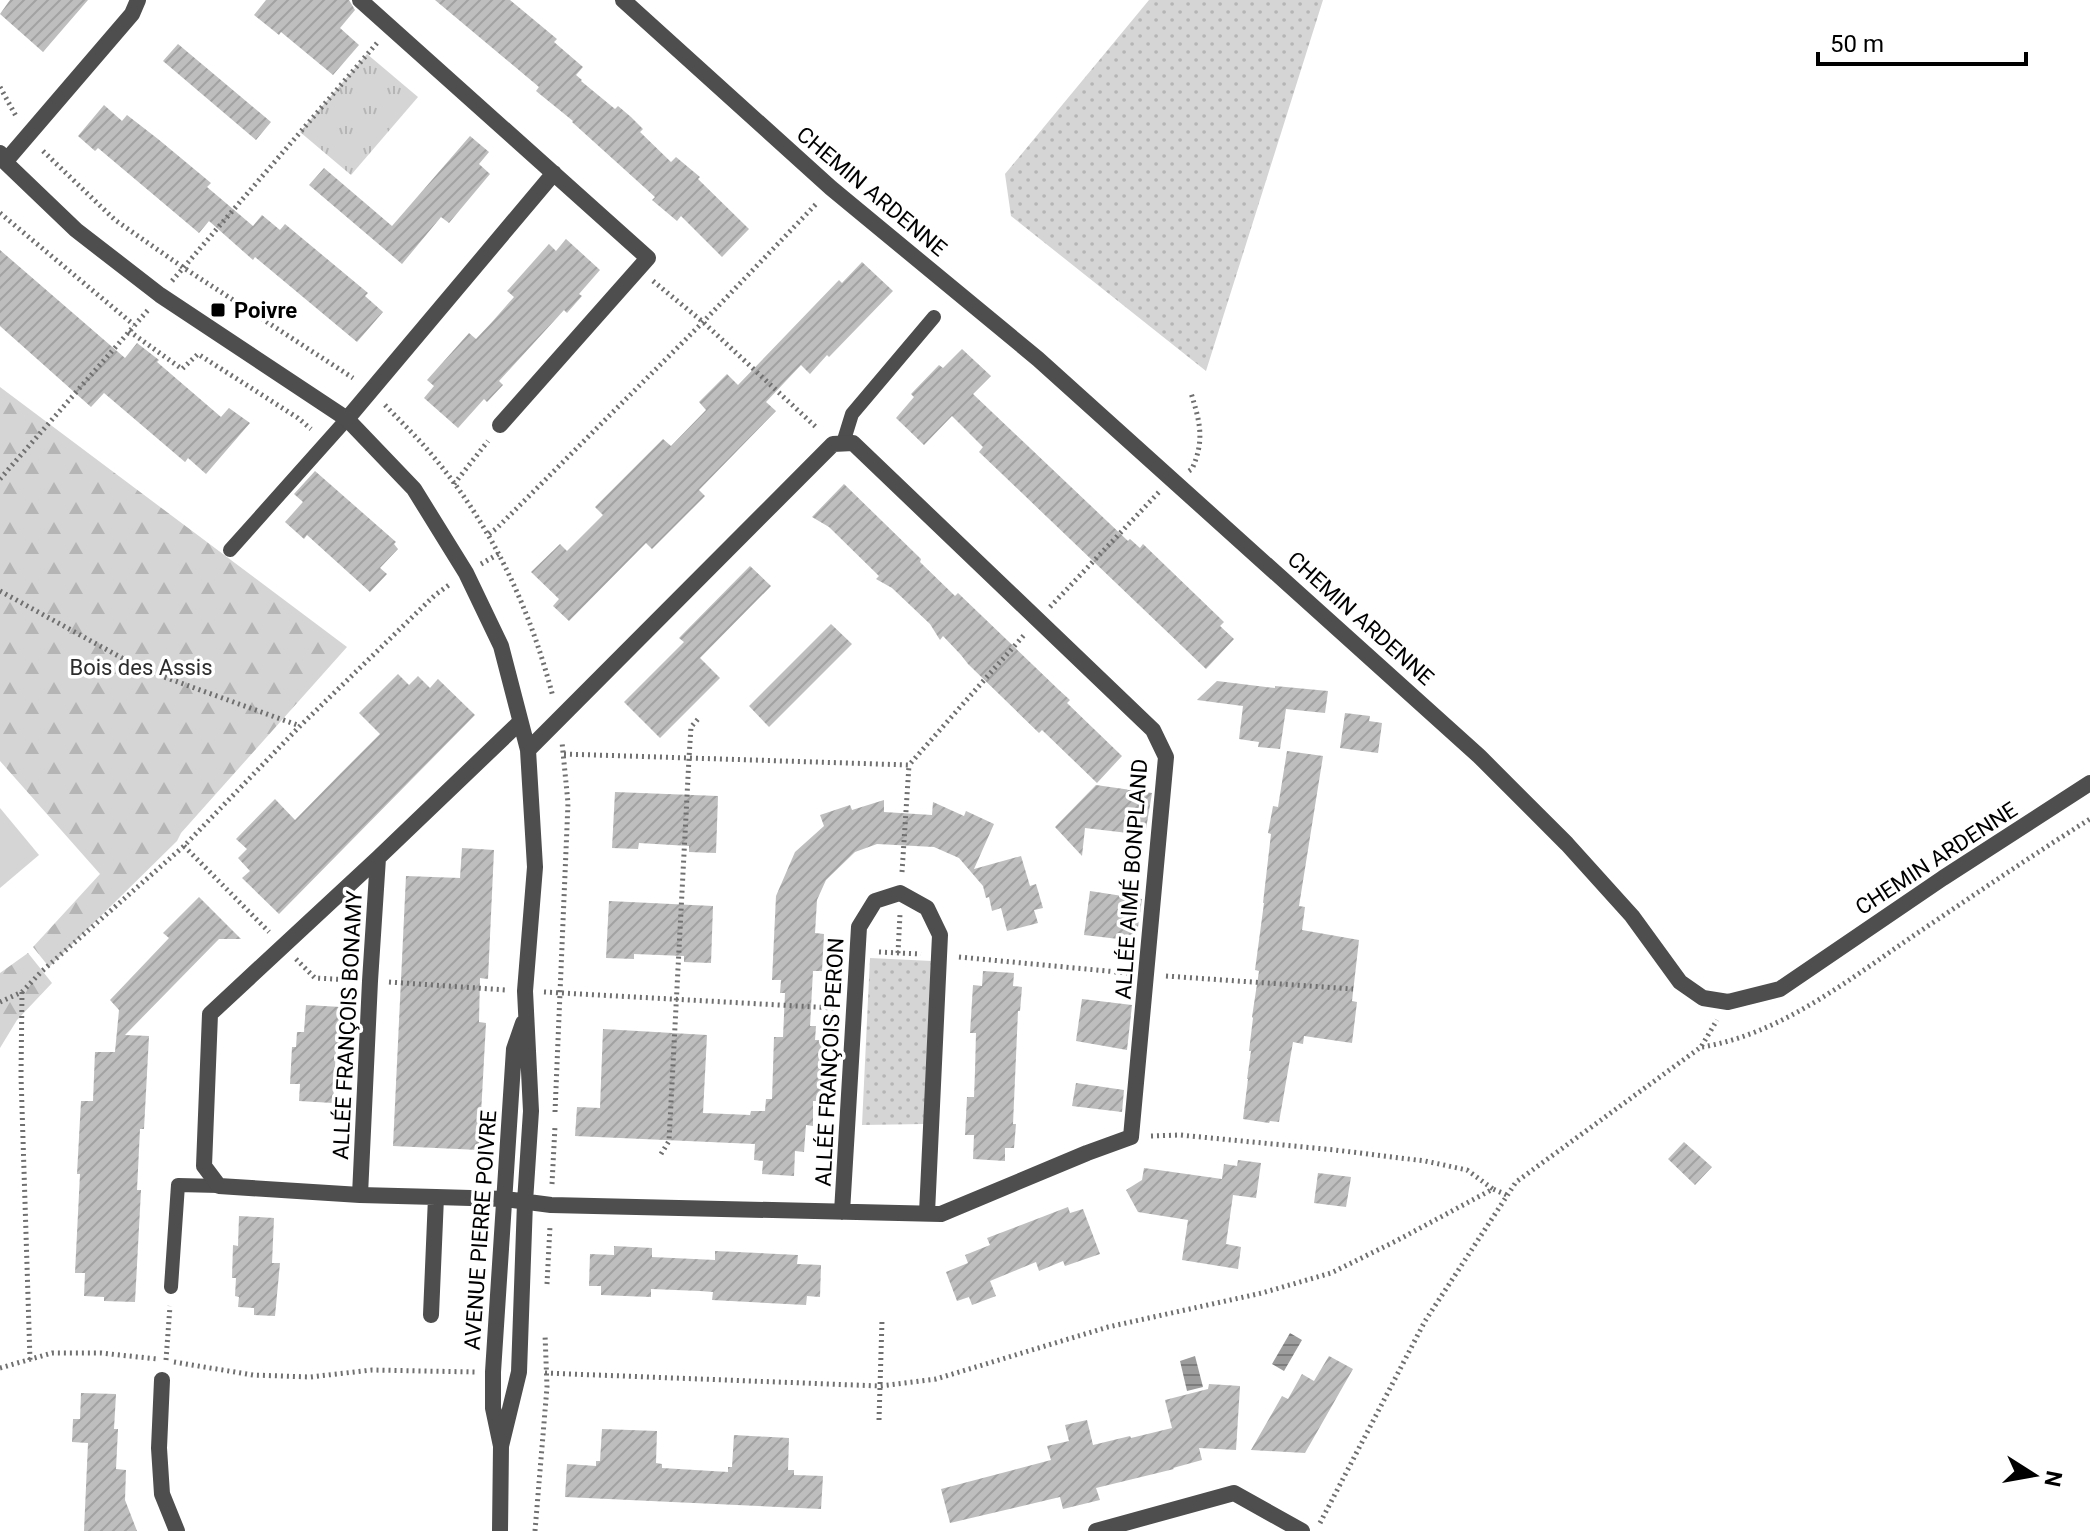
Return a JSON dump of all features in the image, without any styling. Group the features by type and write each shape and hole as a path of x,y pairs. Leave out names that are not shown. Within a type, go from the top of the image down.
{"street":[{"path":"3,158 28,137 132,14 138,0"},
{"path":"360,0 648,258 500,425"},
{"name":"CHEMIN ARDENNE","path":"623,0 831,188 1038,359 1479,756 1567,844 1632,916 1680,982 1703,998 1728,1002 1780,989 2090,783"},
{"name":"AVENUE PIERRE POIVRE","path":"3,158 76,230 160,295 347,419 414,489 466,573 501,646 528,750 535,867 525,991 531,1111 519,1372 501,1446"},
{"path":"347,419 554,173"},
{"name":"ALLÉE AIMÉ BONPLAND","path":"838,444 853,443 1038,619 1153,730 1166,757 1131,1137"},
{"path":"528,750 838,444"},
{"name":"ALLÉE FRANÇOIS BONAMY","path":"219,1186 204,1166 210,1014 520,722"},
{"name":"ALLÉE FRANÇOIS BONAMY","path":"360,1195 378,858"},
{"path":"900,893 927,908 940,935 927,1213"},
{"name":"ALLÉE FRANÇOIS PERON","path":"842,1212 859,927 875,901 900,893"},
{"name":"AVENUE PIERRE POIVRE","path":"500,1531 501,1446 493,1408 493,1372 514,1049 525,1018"},
{"path":"219,1186 360,1195 505,1199 551,1205 941,1214 1131,1137"},
{"path":"431,1315 436,1197"},
{"path":"162,1380 159,1448 162,1494 177,1531"},
{"path":"1096,1531 1234,1493 1302,1531"}],"lane":[{"path":"838,444 852,414 934,317"},
{"path":"230,550 347,419"},
{"path":"171,1287 178,1185 219,1186"}],"path":[{"path":"0,479 391,28"},
{"path":"0,87 28,137 115,220 371,390 431,454 500,553 527,614 548,679 559,720 568,803 546,1295"},
{"path":"488,534 508,518 703,322 831,188"},
{"path":"0,213 134,325"},
{"path":"638,269 703,322 838,444"},
{"path":"129,331 182,369 198,354 298,418 327,442"},
{"path":"898,953 909,765 1038,619 1172,478 1192,469 1199,453 1201,437 1191,393"},
{"path":"454,484 500,425"},
{"path":"0,1002 22,992 184,846 300,726 435,595 466,573"},
{"path":"0,591 142,669 300,726"},
{"path":"661,1154 669,1141 691,727 699,718"},
{"path":"564,754 909,765"},
{"path":"1316,1531 1425,1321 1516,1182 1701,1047 1720,1044 1771,1026 1834,990 2090,819"},
{"path":"184,846 315,978 855,1009"},
{"path":"858,950 1353,989"},
{"path":"22,992 21,1076 30,1360"},
{"path":"1131,1137 1180,1135 1425,1161 1467,1170 1507,1195"},
{"path":"546,1373 880,1386 936,1379 1108,1327 1262,1293 1331,1273 1493,1189"},
{"path":"162,1380 171,1287"},
{"path":"879,1420 882,1320"},
{"path":"535,1531 547,1387 544,1325"},
{"path":"0,1368 52,1353 101,1353 253,1375 310,1377 372,1370 486,1372"}],"green space":[{"path":"1149,0 1323,0 1206,371 1011,216 1005,174"},
{"path":"367,54 418,97 351,175 300,132"},
{"name":"Bois des Assis","path":"0,387 347,647 177,841 49,967 33,947 100,874 0,761"},
{"path":"0,808 39,855 0,888"},
{"path":"28,953 52,983 17,1020 0,1048 0,973"},
{"path":"870,958 932,961 924,1124 862,1125"}],"shaded area":[{"path":"1290,1333 1302,1340 1284,1371 1272,1364"},
{"path":"1195,1356 1203,1387 1187,1391 1180,1361"}],"building":[{"path":"10,0 88,0 43,52 0,14"},
{"path":"266,0 349,0 355,10 340,28 359,45 333,75 281,32 279,35 254,15"},
{"path":"435,0 510,0 557,39 554,42 583,67 576,75 581,81 615,109 618,106 631,117 643,129 640,132 671,162 676,157 700,177 698,179 749,229 722,257 681,216 677,221 652,200 655,197 536,91 539,87"},
{"path":"178,44 271,122 256,140 163,61"},
{"path":"104,105 122,121 127,115 158,139 211,183 207,187 253,226 262,215 280,230 285,224 368,293 365,296 383,312 357,342 209,221 199,233 98,148 95,151 78,136"},
{"path":"470,136 489,152 479,164 490,174 449,223 441,217 402,264 309,185 324,168 392,226"},
{"path":"566,239 600,270 567,313 564,310 499,381 503,385 487,402 484,399 458,428 424,398 434,386 427,380 469,333 476,339 492,322 514,297 507,291 549,244 556,251"},
{"path":"0,250 125,358 137,343 221,417 229,408 250,423 206,474 188,458 185,462 104,393 91,407 0,326"},
{"path":"862,262 893,291 810,374 801,365 766,402 776,411 699,490 705,496 652,549 646,543 569,621 553,606 559,599 531,572 560,544 567,551 603,515 595,507 663,439 671,446 706,410 699,402 727,374 738,385 839,280 842,283"},
{"path":"962,349 991,376 973,394 1128,541 1130,539 1140,548 1143,544 1224,622 1220,626 1234,639 1206,669 979,452 983,447 952,416 924,445 896,418 914,397 911,394 939,365 943,368"},
{"path":"315,471 396,542 394,544 398,549 380,568 387,574 370,592 307,535 304,539 285,522 303,502 294,494"},
{"path":"844,484 955,596 958,593 1070,700 1067,703 1122,756 1097,783 1042,730 1039,733 943,636 940,640 930,624 892,588 876,579 879,576 829,527 812,517"},
{"path":"750,566 771,586 700,658 720,678 660,738 624,702 684,642 679,638"},
{"path":"831,624 852,644 769,727 749,706"},
{"path":"398,674 409,685 418,676 430,688 438,679 475,715 279,914 242,878 250,871 238,858 247,849 236,839 275,799 295,820 380,734 359,713"},
{"path":"1217,681 1328,691 1325,713 1286,709 1280,749 1258,747 1259,742 1239,739 1243,706 1197,700"},
{"path":"1345,713 1370,716 1369,721 1382,723 1378,753 1340,748"},
{"path":"1287,751 1323,756 1299,906 1305,907 1302,930 1359,940 1352,1001 1357,1002 1352,1043 1304,1036 1303,1044 1293,1042 1279,1122 1269,1123 1243,1119 1259,971 1255,970 1271,834 1268,833 1273,806 1278,807"},
{"path":"1096,785 1152,793 1145,835 1085,828 1082,856 1055,827"},
{"path":"615,792 718,796 716,853 689,852 689,846 639,843 638,849 612,848"},
{"path":"884,800 884,812 932,815 933,802 964,816 966,811 994,824 974,869 1021,856 1030,886 1036,884 1043,908 1034,910 1038,923 1007,931 1001,908 992,911 983,886 959,858 934,847 877,844 855,852 826,880 817,900 815,933 824,934 822,971 813,971 810,1026 816,1026 815,1040 823,1040 821,1101 813,1101 813,1126 806,1125 804,1152 795,1151 794,1176 762,1174 763,1161 754,1160 755,1144 575,1136 577,1107 600,1108 603,1029 707,1035 703,1113 750,1115 751,1111 765,1111 766,1099 772,1099 774,1037 783,1037 785,993 780,993 781,980 772,980 776,896 795,852 824,826 820,815 850,805 852,810"},
{"path":"462,848 494,850 488,979 480,978 479,1022 486,1023 479,1150 393,1146 406,876 460,878"},
{"path":"1090,891 1142,899 1136,941 1084,935"},
{"path":"199,897 241,939 219,939 125,1035 149,1036 144,1129 140,1129 137,1190 141,1190 135,1302 104,1301 104,1297 84,1296 85,1273 75,1273 80,1174 77,1174 81,1101 93,1101 95,1052 115,1052 119,1010 110,1000 169,938 163,933"},
{"path":"609,901 713,906 711,963 684,962 684,956 634,954 634,959 606,958"},
{"path":"983,971 1014,973 1013,986 1022,987 1018,1011 1014,1148 1005,1148 1005,1161 973,1159 974,1135 965,1135 967,1097 974,1097 976,1033 970,1033 973,985 982,986"},
{"path":"1082,999 1132,1005 1127,1050 1076,1041"},
{"path":"306,1005 341,1007 333,1103 299,1101 300,1084 290,1084 292,1047 296,1047 297,1032 304,1032"},
{"path":"1076,1083 1124,1090 1122,1112 1072,1106"},
{"path":"1684,1142 1712,1167 1695,1185 1668,1159"},
{"path":"1238,1160 1261,1163 1256,1198 1233,1195 1226,1244 1241,1247 1238,1269 1182,1260 1188,1220 1138,1212 1126,1190 1142,1180 1144,1168 1222,1179 1224,1164 1237,1166"},
{"path":"1318,1173 1351,1177 1346,1207 1314,1203"},
{"path":"1068,1207 1070,1213 1083,1209 1100,1254 1065,1266 1063,1261 1039,1271 1036,1262 990,1281 996,1296 972,1305 969,1297 957,1301 946,1272 968,1263 965,1255 990,1245 987,1238"},
{"path":"239,1216 274,1218 272,1263 280,1263 275,1316 254,1315 254,1308 238,1307 236,1278 232,1278 233,1245 238,1246"},
{"path":"614,1246 652,1248 652,1257 715,1260 715,1251 798,1255 797,1264 821,1265 820,1297 807,1296 806,1305 712,1300 713,1292 700,1291 651,1289 651,1297 601,1295 601,1286 589,1286 590,1254 614,1255"},
{"path":"1329,1356 1353,1369 1305,1453 1251,1450 1282,1396 1288,1399 1302,1374 1314,1381"},
{"path":"1209,1384 1240,1386 1236,1450 1199,1448 1202,1460 1096,1488 1100,1500 1063,1509 1060,1497 950,1523 941,1489 1051,1460 1047,1446 1069,1441 1065,1425 1087,1420 1093,1445 1172,1428 1165,1400 1208,1389"},
{"path":"81,1393 116,1394 116,1469 126,1470 125,1500 137,1531 84,1531 88,1443 72,1442 73,1419 80,1419"},
{"path":"602,1429 657,1431 656,1463 662,1464 662,1468 728,1472 728,1467 732,1467 734,1435 789,1438 788,1470 794,1470 794,1475 823,1476 821,1509 565,1497 567,1464 596,1466 596,1461 600,1461"}],"place":[{"name":"Poivre","path":"218,310"}]}
